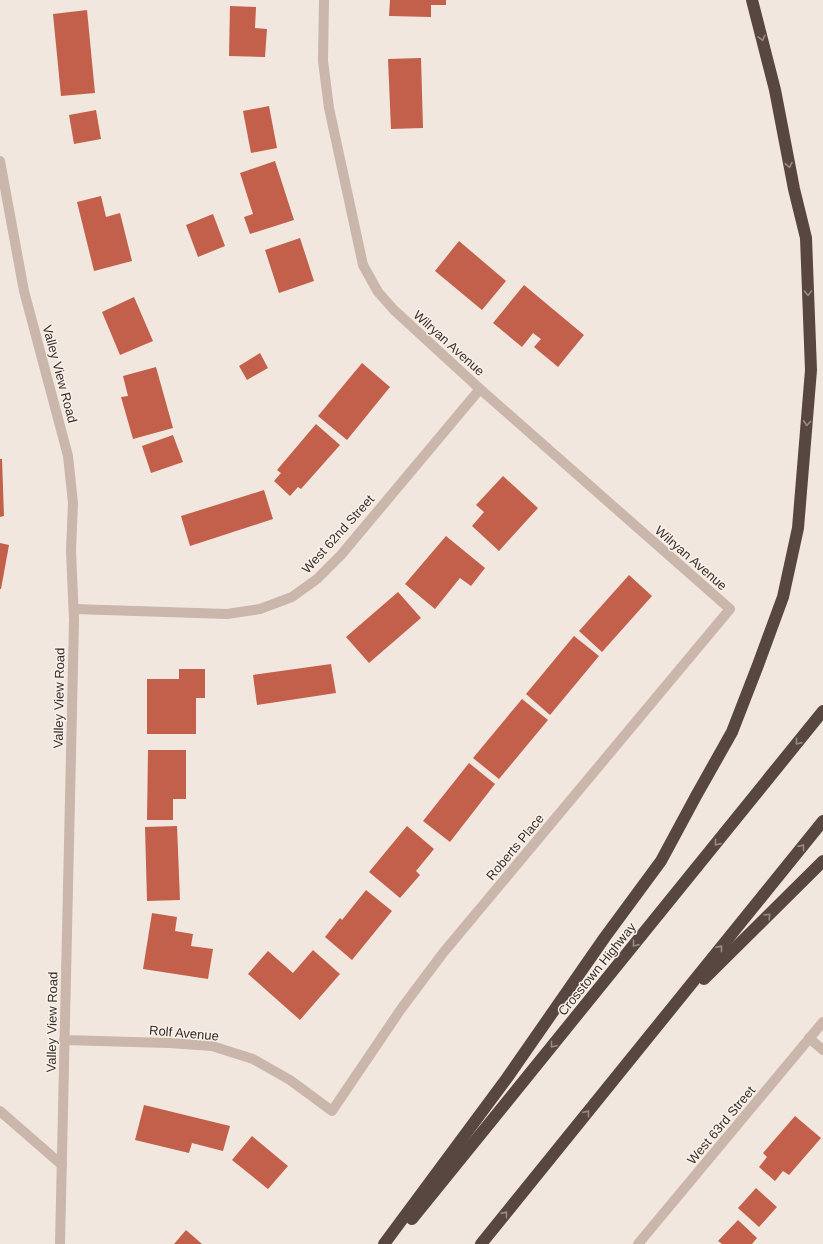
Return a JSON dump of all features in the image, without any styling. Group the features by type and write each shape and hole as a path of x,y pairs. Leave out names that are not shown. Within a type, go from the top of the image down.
{"highway":[{"path":"384,1244 507,1078 605,937 661,861 732,732 782,597 798,528 811,370 806,238 794,189 775,90 752,0"},
{"name":"Crosstown Highway","path":"392,1244 823,711"},
{"path":"481,1244 823,821"},
{"path":"660,1022 823,861"}],"street":[{"name":"Wilryan Avenue","path":"324,0 323,61 329,108 363,265 378,292 394,310 480,389 730,609"},
{"name":"Valley View Road","path":"0,161 24,291 68,456 73,503 72,550 74,609 60,1244"},
{"name":"West 62nd Street","path":"74,609 227,614 260,609 292,597 317,579 341,555 480,389"},
{"name":"Roberts Place","path":"332,1111 401,1009 443,953 730,609"},
{"name":"West 63rd Street","path":"638,1244 823,1022"},
{"path":"809,1038 823,1050"},
{"name":"Rolf Avenue","path":"64,1040 169,1043 212,1046 253,1059 290,1080 332,1111"},
{"path":"0,1111 62,1165"}],"building":[{"path":"390,0 446,0 446,5 431,5 431,17 389,16"},
{"path":"230,6 256,7 255,28 267,29 265,57 229,56"},
{"path":"87,10 95,93 61,96 53,14"},
{"path":"421,58 423,128 391,129 388,59"},
{"path":"269,106 277,148 251,153 243,111"},
{"path":"96,110 101,139 74,144 69,115"},
{"path":"275,161 294,220 250,234 244,217 253,214 240,173"},
{"path":"101,196 106,217 120,213 132,261 94,271 77,202"},
{"path":"213,214 225,246 198,257 186,225"},
{"path":"300,238 314,281 279,293 265,250"},
{"path":"459,241 506,281 482,310 435,271"},
{"path":"524,285 584,335 558,367 534,347 541,339 533,333 522,347 493,323"},
{"path":"134,297 153,341 120,355 102,312"},
{"path":"260,353 268,368 247,380 239,366"},
{"path":"362,363 390,387 347,440 318,416"},
{"path":"156,367 173,428 133,439 121,397 128,396 123,376"},
{"path":"316,424 340,445 301,489 298,487 290,496 274,481 281,473 277,470"},
{"path":"173,435 183,462 151,473 142,446"},
{"path":"0,459 2,459 4,516 0,517"},
{"path":"503,476 538,508 499,551 472,526 484,512 476,505"},
{"path":"264,490 273,519 190,546 181,516"},
{"path":"446,536 485,568 471,586 460,578 435,609 405,584"},
{"path":"0,543 9,545 1,589 0,589"},
{"path":"629,575 652,596 602,652 579,631"},
{"path":"398,592 421,618 369,663 346,637"},
{"path":"574,636 599,656 550,715 526,694"},
{"path":"331,664 336,693 257,705 253,675"},
{"path":"179,669 205,669 205,698 196,698 196,734 147,734 147,679 179,679"},
{"path":"522,699 548,720 499,779 473,758"},
{"path":"148,750 186,750 186,799 173,799 173,820 147,820"},
{"path":"469,763 495,784 450,842 423,821"},
{"path":"177,826 180,900 147,901 145,827"},
{"path":"407,826 434,849 416,871 420,875 400,898 369,872"},
{"path":"366,890 392,911 352,960 325,937 340,918 342,920"},
{"path":"152,913 177,917 175,931 193,934 191,946 213,949 208,979 143,969"},
{"path":"313,950 340,974 300,1020 248,974 268,951 293,973"},
{"path":"144,1105 230,1126 223,1151 192,1143 189,1153 135,1140"},
{"path":"795,1116 821,1138 789,1175 783,1171 775,1181 759,1167 767,1157 763,1153"},
{"path":"252,1136 288,1166 268,1189 232,1160"},
{"path":"756,1188 777,1207 759,1227 738,1208"},
{"path":"738,1220 757,1238 752,1244 722,1244 718,1241"},
{"path":"186,1230 202,1244 174,1244"}]}
